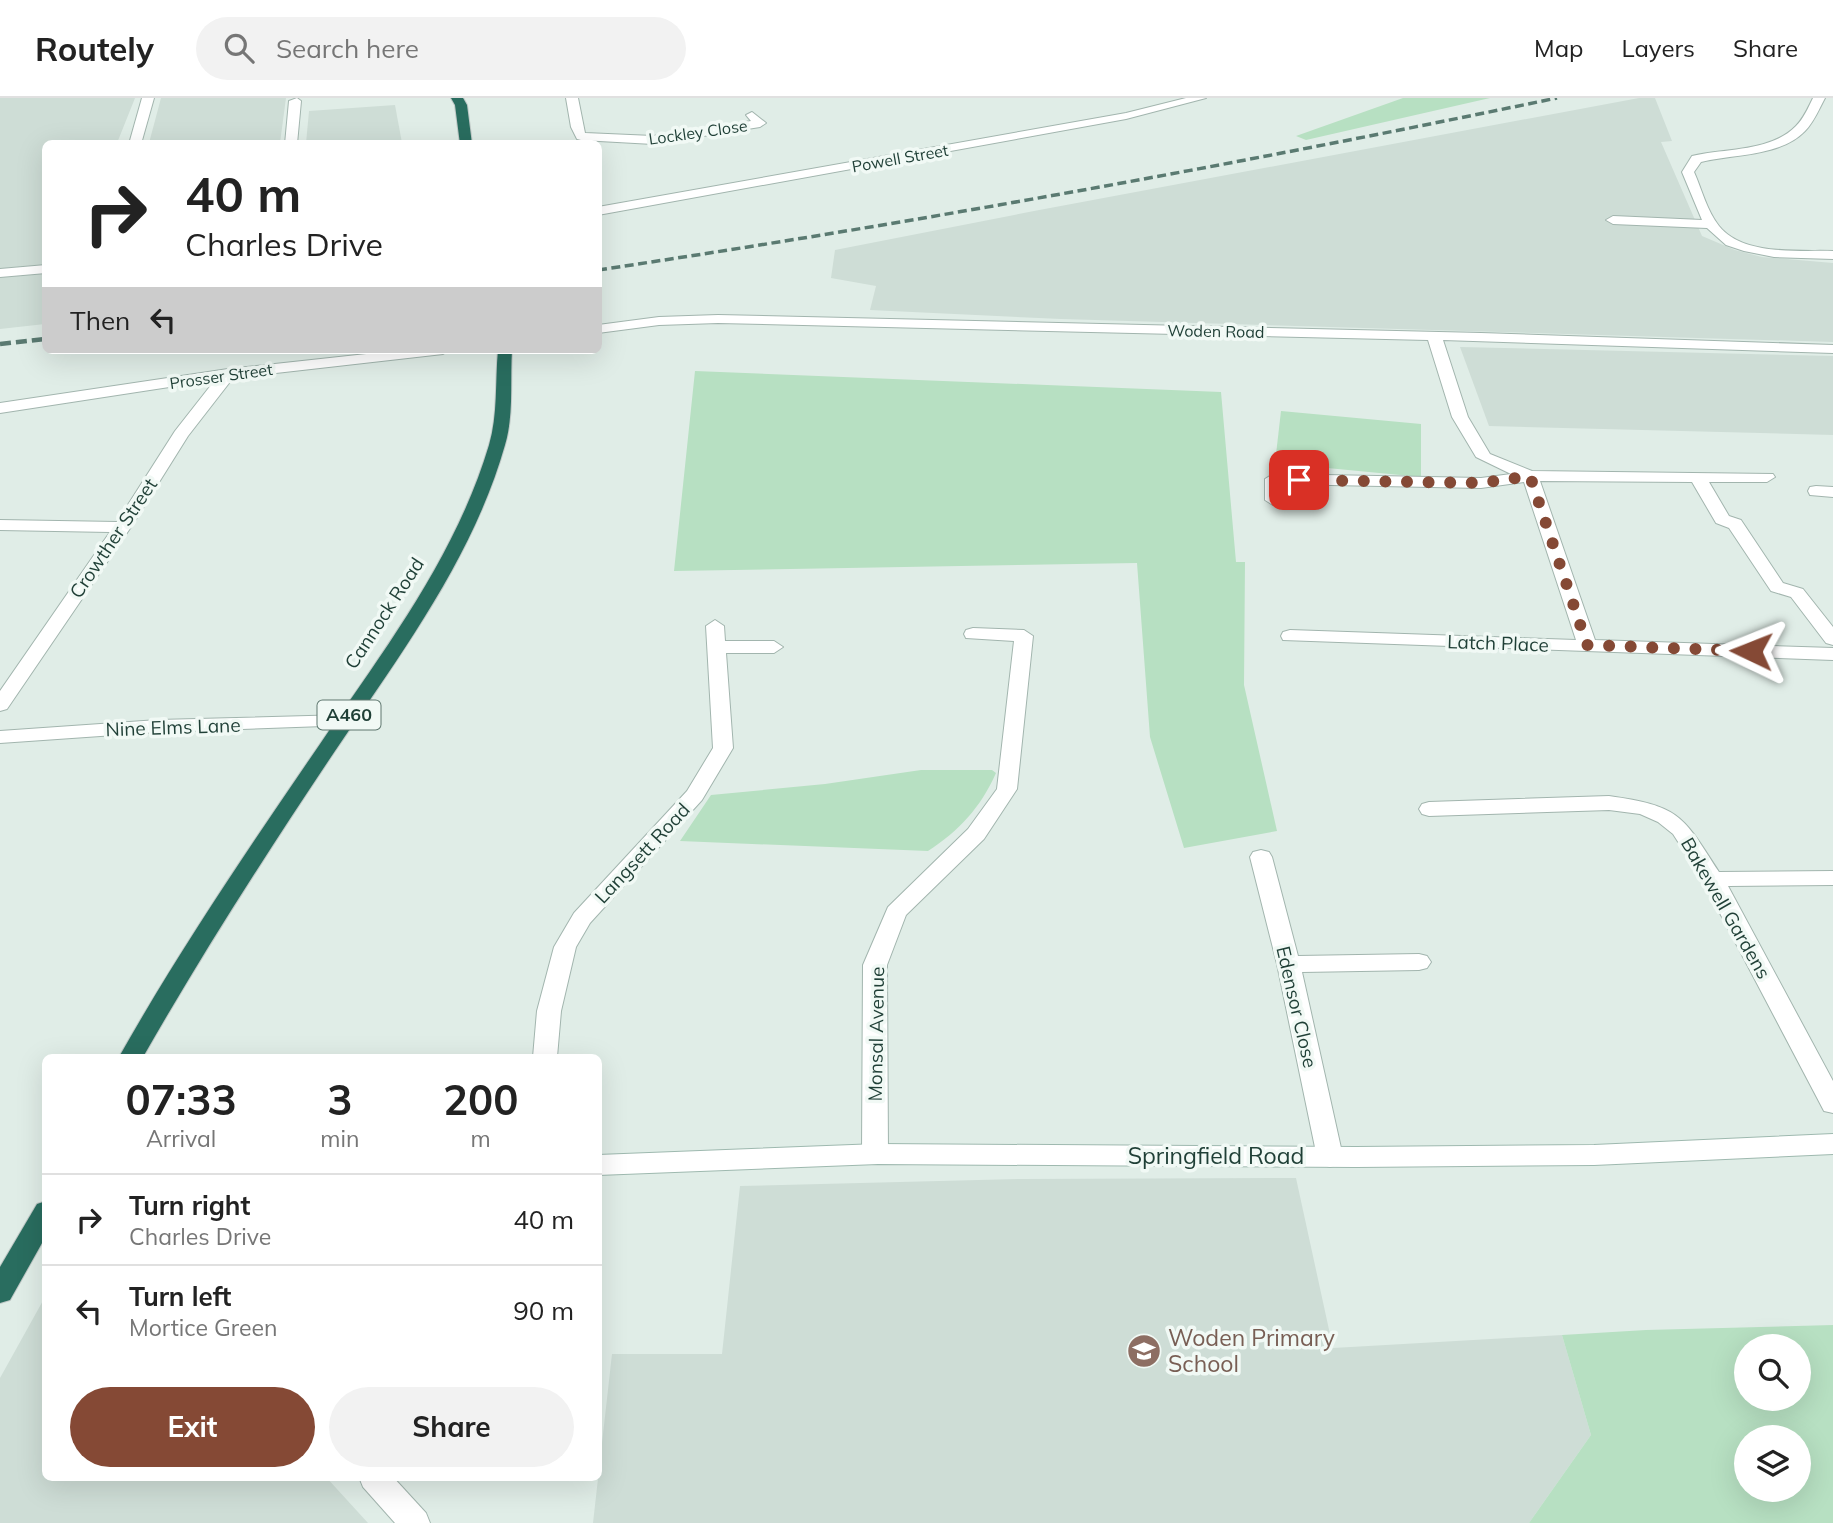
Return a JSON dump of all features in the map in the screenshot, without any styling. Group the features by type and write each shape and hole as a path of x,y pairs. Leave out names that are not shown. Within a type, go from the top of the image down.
{"highway":[{"path":"457,98 461,105 465,140"},
{"name":"Cannock Road","path":"133,1054 178,976 443,574 476,504 498,442 505,354"},
{"path":"0,1292 42,1217"}],"street":[{"path":"136,140 148,98"},
{"name":"Lockley Close","path":"572,98 576,105 578,131 582,136 590,137 653,140 760,123 752,115"},
{"name":"Powell Street","path":"602,210 1085,124 1168,108 1200,98"},
{"path":"1819,98 1800,130 1792,137 1773,144 1696,159 1688,172 1711,224 1721,236 1753,248 1833,256"},
{"path":"291,140 295,101"},
{"path":"1613,220 1711,224"},
{"path":"0,273 42,269"},
{"name":"Woden Road","path":"602,329 659,321 718,319 1434,336 1833,349"},
{"path":"1434,336 1460,417 1484,457 1530,476 1587,645"},
{"name":"Prosser Street","path":"0,408 228,374 407,354"},
{"name":"Crowther Street","path":"0,705 122,527 181,434 228,374"},
{"path":"1273,500 1273,479 1481,483 1530,476 1767,477"},
{"path":"1698,477 1723,519 1735,524 1777,587 1797,593 1833,639"},
{"path":"0,525 122,527"},
{"name":"Monsal Avenue","path":"874,1154 875,965 896,912 976,834 1007,789 1024,636 973,634"},
{"name":"Langsett Road","path":"545,1054 549,1011 565,947 582,918 695,795 723,748 715,636 774,647"},
{"name":"Latch Place","path":"1290,636 1833,654"},
{"name":"Nine Elms Lane","path":"0,737 158,726 345,721"},
{"name":"Bakewell Gardens","path":"1429,809 1609,803 1645,808 1681,829 1713,879 1833,1104"},
{"name":"Edensor Close","path":"1262,857 1289,964 1330,1157"},
{"path":"1713,879 1833,878"},
{"path":"1289,964 1419,962"},
{"name":"Springfield Road","path":"602,1165 874,1154 1330,1157 1705,1153 1833,1144"},
{"path":"378,1481 415,1523"}],"shaded area":[{"path":"0,98 135,98 118,140 42,140 42,324 0,329"},
{"path":"161,98 286,98 280,140 150,140"},
{"path":"1639,98 1655,98 1672,141 1661,142 1702,236 1735,250 1762,257 1833,263 1833,342 1061,319 870,310 876,286 831,278 835,250"},
{"path":"395,105 401,140 306,140 309,111"},
{"path":"1460,347 1833,356 1833,435 1489,426"},
{"name":"Woden Primary School","path":"1296,1178 1333,1348 1562,1335 1591,1435 1529,1523 593,1523 598,1481 602,1481 602,1443 612,1354 722,1354 740,1186 1021,1179"},
{"path":"42,1302 42,1481 330,1481 368,1523 0,1523 0,1378"}],"green space":[{"path":"1403,98 1490,98 1306,140 1296,136"},
{"path":"695,371 1221,392 1236,562 1245,562 1244,685 1277,831 1184,848 1150,737 1137,563 674,571"},
{"path":"1281,411 1421,424 1421,477 1275,463"},
{"path":"921,770 992,770 996,773 968,817 928,851 680,841 711,795 825,784"},
{"path":"1833,1325 1833,1523 1529,1523 1591,1435 1562,1335"}],"railway":[{"path":"602,269 1079,191 1557,98"},
{"path":"0,344 42,339"}],"place":[{"name":"Woden Primary School","path":"1144,1351"}],"route":[{"path":"1299,480 1481,483 1530,476 1587,645 1751,651"}]}
